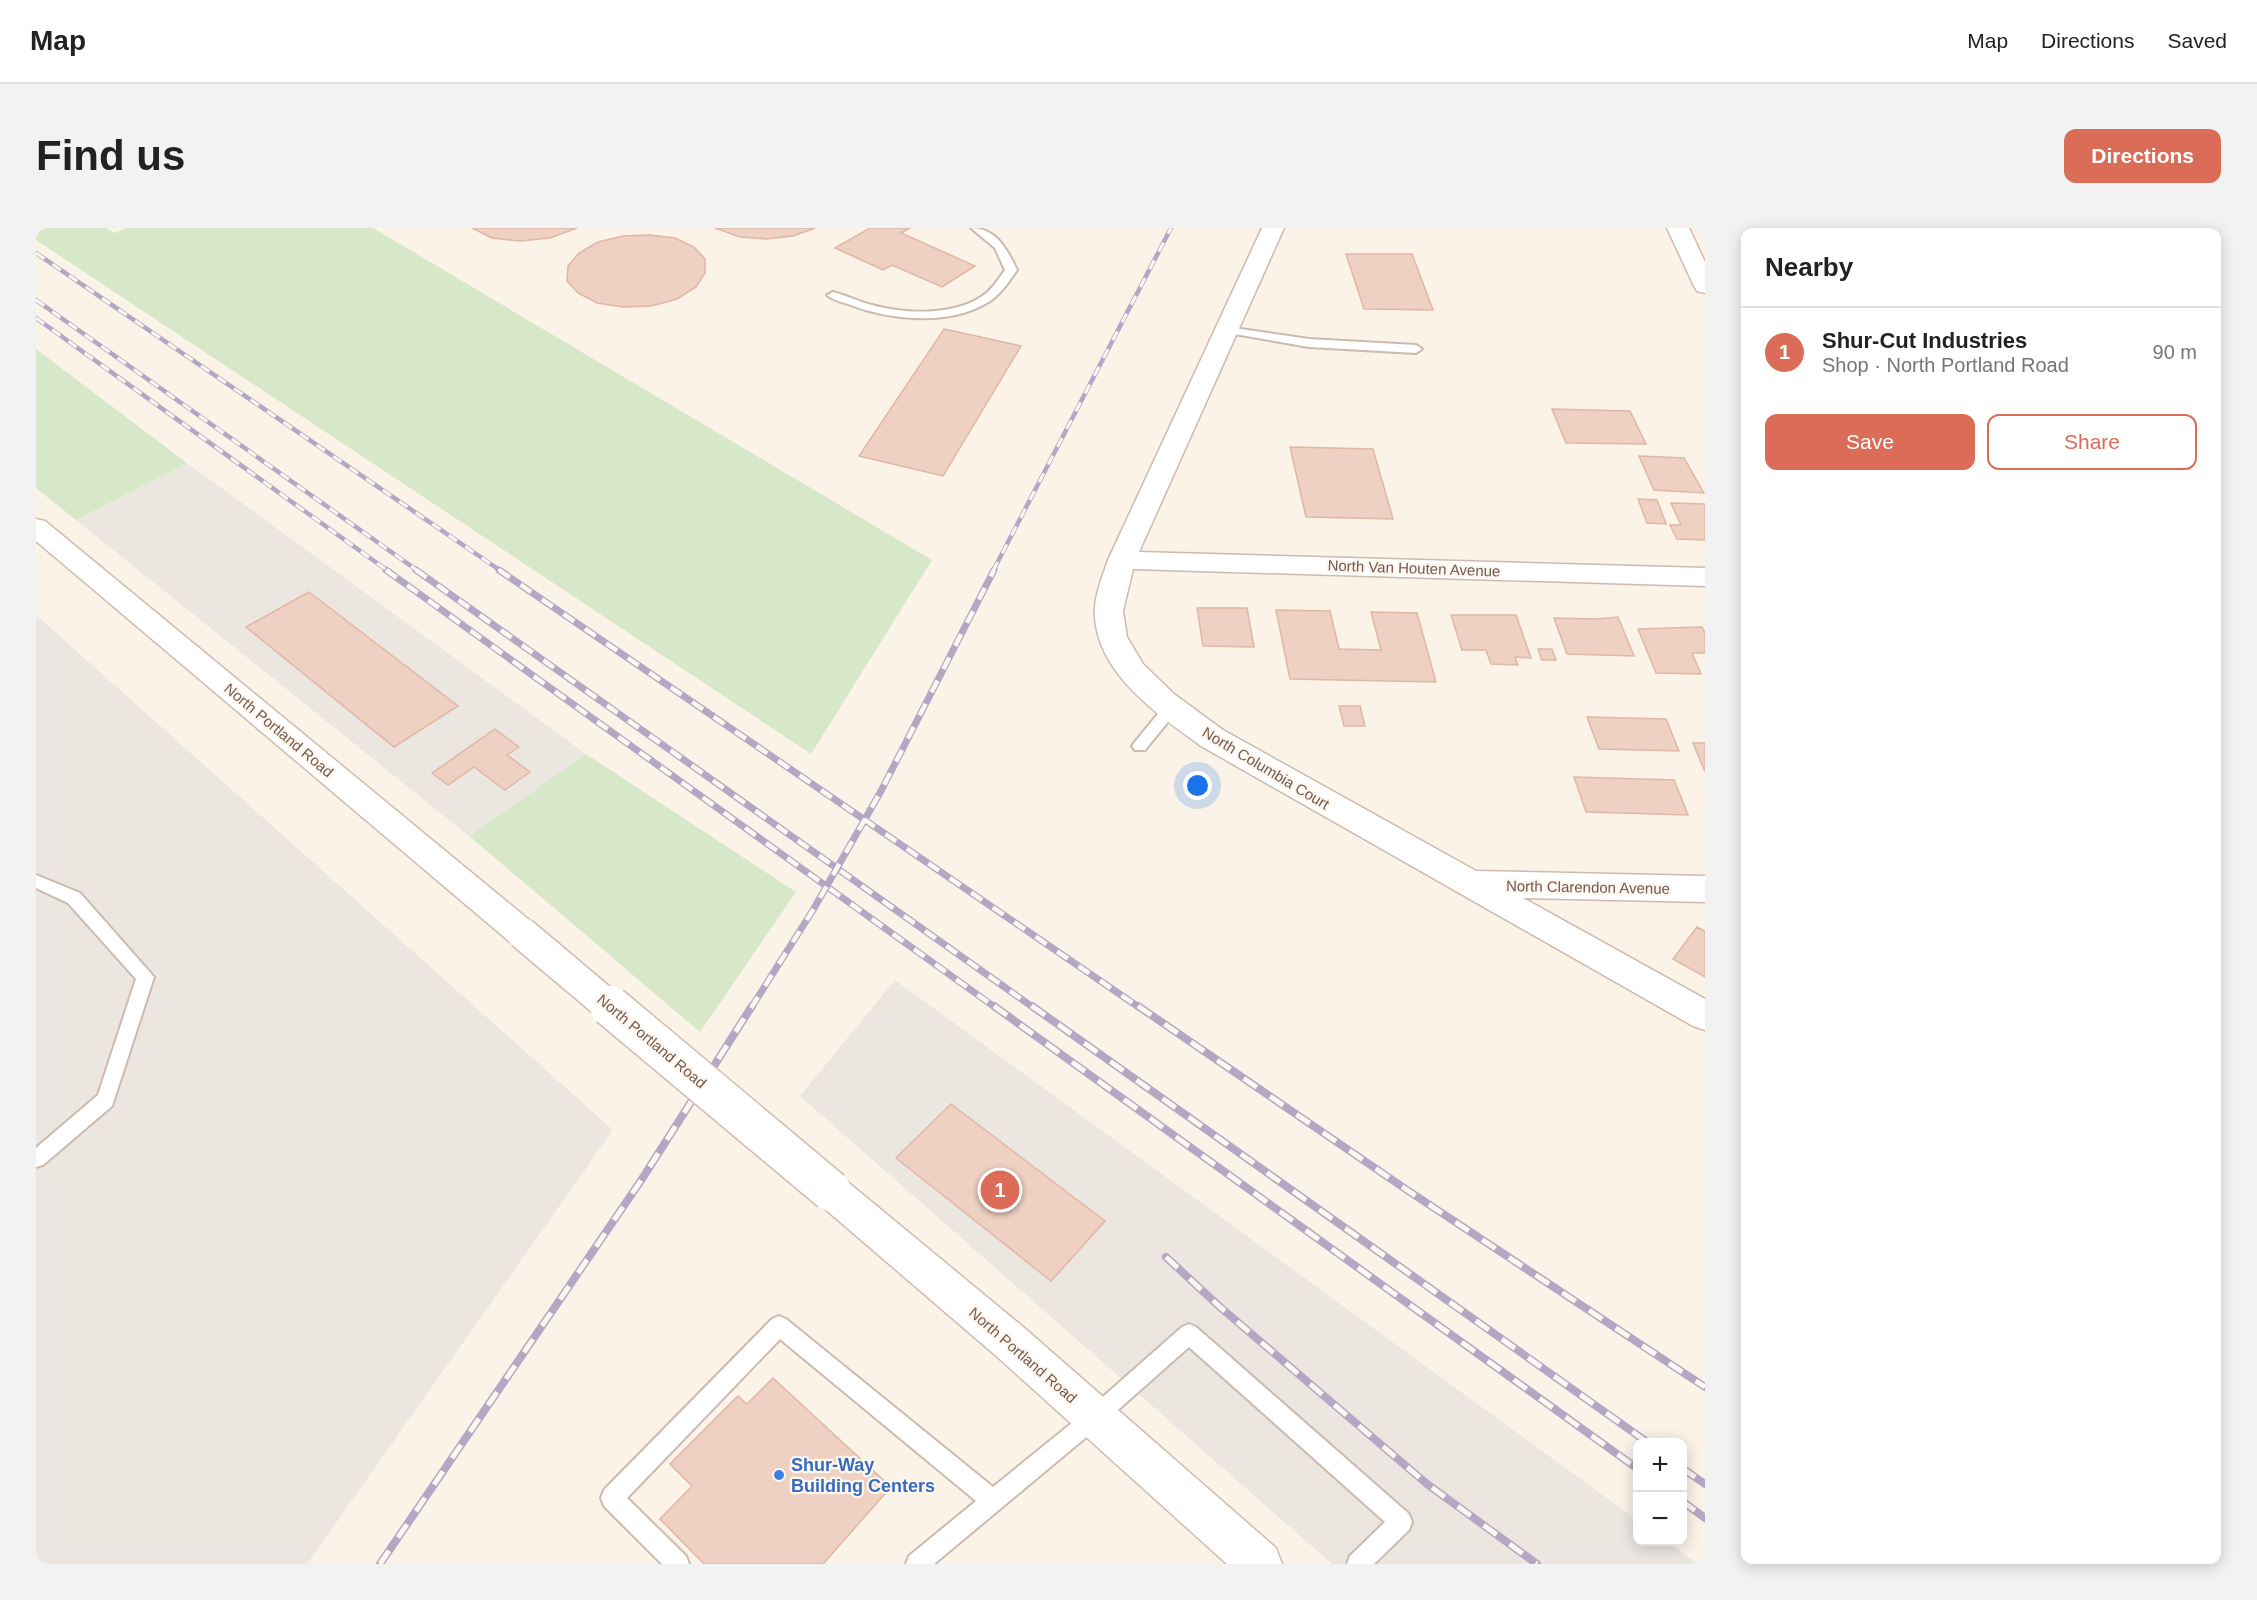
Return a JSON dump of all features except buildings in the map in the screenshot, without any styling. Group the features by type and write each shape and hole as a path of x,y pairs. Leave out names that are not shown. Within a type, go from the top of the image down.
{"street":[{"name":"North Columbia Court","path":"1273,228 1122,560 1111,596 1109,620 1118,648 1135,674 1171,708 1212,738 1263,769 1705,1016"},
{"path":"1678,228 1705,286"},
{"name":"North Portland Road","path":"36,527 1008,1340 1260,1564"},
{"name":"North Van Houten Avenue","path":"1122,560 1705,577"},
{"name":"North Clarendon Avenue","path":"1471,884 1705,890"}],"lane":[{"path":"833,295 873,309 916,313 959,311 984,301 1001,285 1011,270 1000,246 976,228"},
{"path":"1227,330 1310,343 1416,349"},
{"path":"1140,746 1171,708"},
{"path":"36,881 74,898 145,977 106,1100 36,1159"},
{"path":"678,1564 612,1498 779,1326 993,1502"},
{"path":"917,1564 1095,1418 1189,1334 1401,1522 1358,1564"}],"shaded area":[{"path":"187,463 586,754 469,836 76,520"},
{"path":"36,615 613,1130 307,1564 36,1564"},
{"path":"895,980 1633,1517 1633,1546 1673,1546 1698,1564 1332,1564 800,1096"}],"green space":[{"path":"36,228 106,228 114,233 127,228 373,228 932,560 811,754 36,240"},
{"path":"36,349 187,463 76,520 36,488"},
{"path":"586,754 796,892 700,1032 469,836"}],"railway":[{"path":"993,571 1171,228"},
{"path":"36,253 501,571"},
{"path":"36,300 418,571"},
{"path":"36,318 388,571"},
{"path":"386,570 827,886"},
{"path":"416,570 837,868"},
{"path":"499,570 865,820"},
{"path":"865,820 994,570"},
{"path":"837,868 865,820"},
{"path":"865,820 1140,1008"},
{"path":"827,886 837,868"},
{"path":"837,868 1034,1008"},
{"path":"751,1008 827,886"},
{"path":"827,886 996,1008"},
{"path":"380,1564 642,1179 752,1006"},
{"path":"994,1006 1633,1465"},
{"path":"1032,1006 1641,1438"},
{"path":"1138,1006 1407,1190 1705,1387"},
{"path":"1166,1257 1220,1307 1427,1484 1537,1564"},
{"path":"1687,1471 1705,1484"},
{"path":"1687,1505 1705,1518"}],"place":[{"name":"Shur-Cut Industries","path":"1000,1190"},
{"name":"Shur-Way Building Centers","path":"779,1475"}]}
